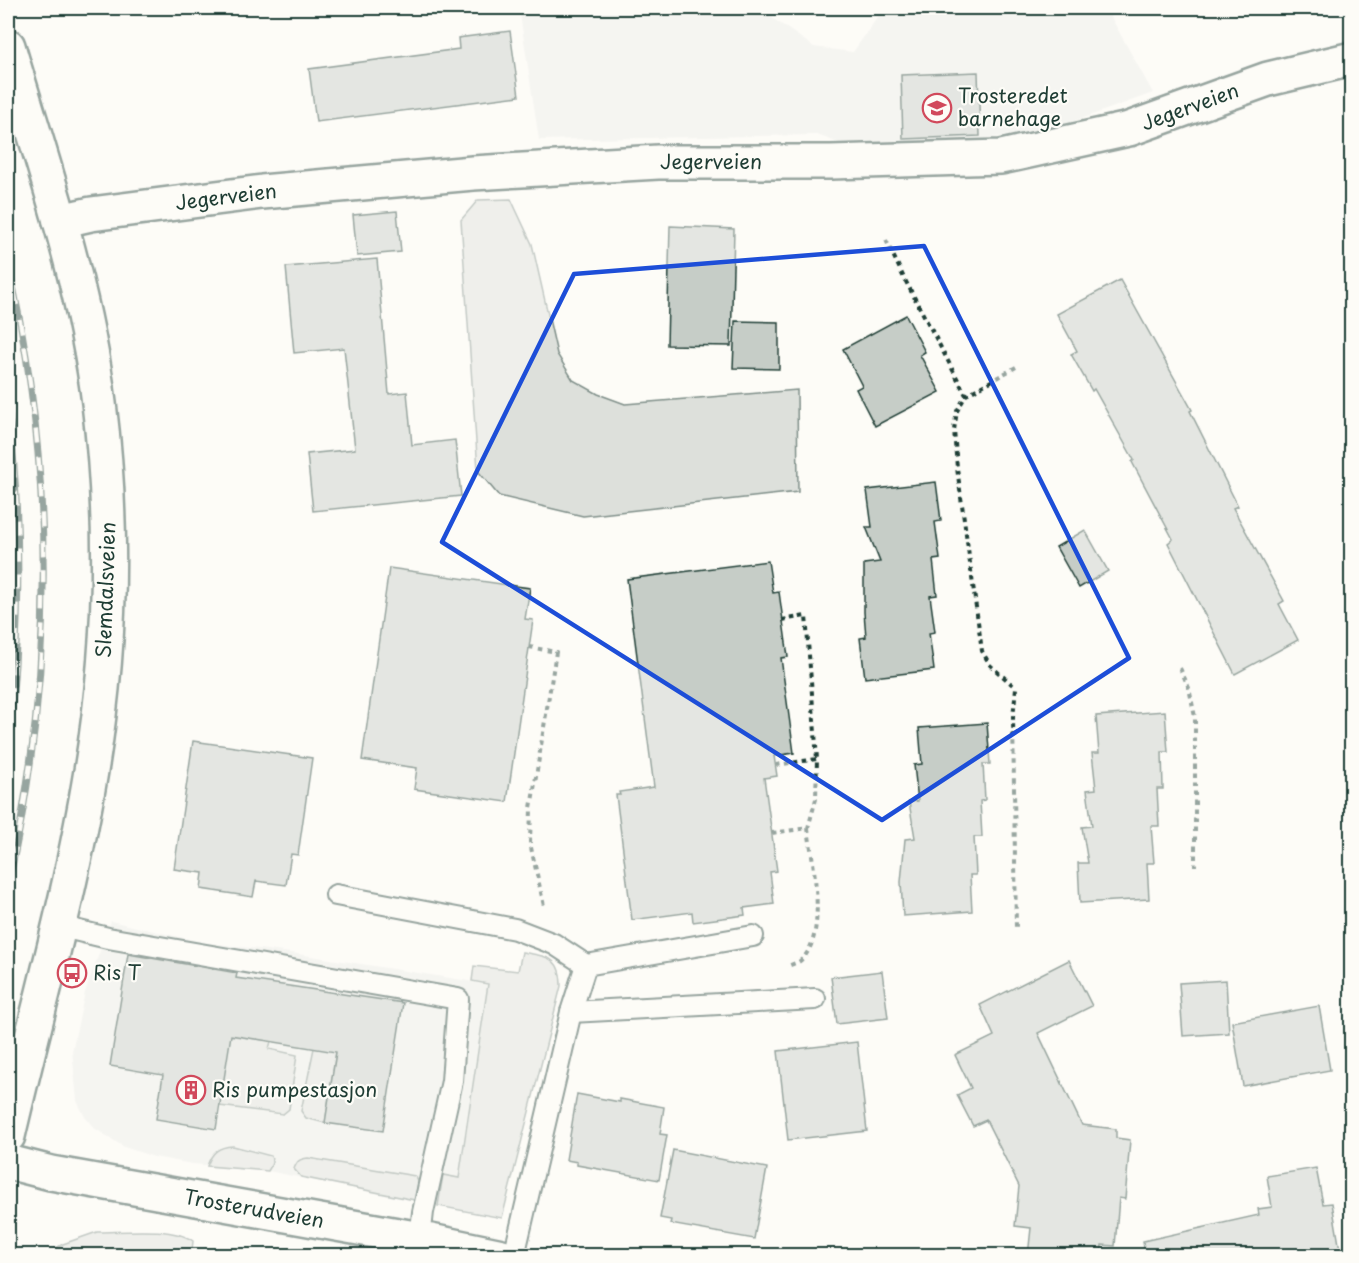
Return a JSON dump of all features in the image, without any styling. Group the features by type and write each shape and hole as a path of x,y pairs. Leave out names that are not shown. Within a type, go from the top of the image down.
{"street":[{"name":"Slemdalsveien","path":"8,46 77,284 91,351 104,447 109,515 106,620 98,717 85,804 8,1136"},
{"name":"Jegerveien","path":"60,221 91,213 262,192 473,173 658,162 831,162 1001,156 1130,129 1268,79 1352,59"},
{"name":"Trosterudveien","path":"8,1162 51,1173 420,1239 502,1256"}],"lane":[{"path":"336,895 515,929 554,944 586,965 753,936"},
{"path":"58,926 108,938 458,999 452,1081 423,1212 420,1239"},
{"path":"514,1256 571,1012 586,965"},
{"path":"571,1012 815,999"}],"path":[{"path":"886,240 966,395"},
{"path":"1016,367 966,395 957,411 954,430 978,636 982,651 990,665 1016,688 1013,717 1016,930"},
{"path":"780,969 801,961 815,939 817,909 808,828 816,799 817,759 806,616 782,620"},
{"path":"529,647 556,652 531,808 530,843 554,944"},
{"path":"1180,668 1189,688 1195,717 1194,866"},
{"path":"776,765 817,759"},
{"path":"772,832 808,828"}],"highlighted area":[{"path":"924,246 1129,658 882,820 442,542 574,274"}],"shaded area":[{"path":"519,8 758,8 814,47 853,52 884,8 1106,8 1153,93 1056,128 992,138 903,144 839,143 817,135 539,140"},
{"path":"511,199 532,244 557,354 573,380 598,394 625,404 797,390 798,492 583,516 499,496 478,471 461,220 478,200"},
{"path":"111,921 201,942 292,953 488,984 459,1178 443,1175 438,1206 268,1171 192,1164 154,1157 124,1147 94,1128 77,1101 72,1051 85,992"},
{"path":"522,952 545,957 555,963 561,986 502,1218 438,1206 443,1175 459,1178 488,984 472,981 474,966 518,971"},
{"path":"227,1035 271,1041 269,1049 297,1055 289,1109 283,1114 220,1106"},
{"path":"314,1048 336,1051 325,1123 306,1118 301,1111"},
{"path":"233,1146 271,1156 272,1164 268,1171 207,1166 216,1151"},
{"path":"308,1158 415,1176 418,1181 415,1200 301,1177 294,1169 299,1161"},
{"path":"97,1232 173,1233 193,1241 192,1250 188,1256 44,1255 63,1244"}],"building":[{"path":"510,31 519,96 316,122 309,69 459,49 458,38"},
{"path":"978,72 980,136 903,139 901,75"},
{"path":"397,211 401,252 357,256 353,215"},
{"path":"670,226 734,229 731,346 667,345"},
{"path":"377,259 389,394 407,392 412,445 455,440 461,496 313,511 307,454 355,449 344,348 294,353 286,267"},
{"path":"1120,280 1192,410 1190,411 1238,506 1233,508 1284,601 1279,604 1298,640 1235,674 1168,543 1173,539 1132,462 1134,460 1094,389 1092,391 1071,354 1077,351 1057,314"},
{"path":"906,315 925,352 920,355 940,392 875,426 856,389 862,386 843,349"},
{"path":"735,321 779,322 779,369 733,368"},
{"path":"936,482 941,521 935,522 940,559 933,560 937,595 930,596 935,632 929,633 934,670 865,678 860,638 866,637 864,564 880,562 866,527 872,527 867,490"},
{"path":"1085,530 1108,571 1079,588 1056,547"},
{"path":"768,561 773,593 779,592 788,657 781,658 794,753 774,756 777,776 764,778 777,871 770,872 774,904 744,908 745,915 693,922 692,912 632,920 616,795 620,795 619,792 654,787 627,579"},
{"path":"389,568 530,588 525,619 533,620 507,802 414,789 417,768 362,760"},
{"path":"1165,711 1168,752 1162,752 1163,789 1157,789 1159,826 1151,826 1154,863 1147,863 1149,899 1080,903 1078,863 1088,863 1082,827 1092,826 1087,790 1096,789 1092,753 1099,753 1096,716"},
{"path":"987,723 990,764 983,764 985,800 980,801 982,837 974,837 976,875 970,875 972,911 903,916 901,882 905,839 915,838 909,802 918,801 914,765 922,764 919,728"},
{"path":"193,741 312,758 298,855 291,854 286,885 256,881 253,897 201,889 203,873 174,869"},
{"path":"128,954 237,973 236,978 403,1003 383,1131 325,1123 336,1052 231,1035 216,1129 156,1119 163,1075 110,1066"},
{"path":"1069,960 1092,1006 1038,1033 1082,1125 1116,1129 1116,1138 1130,1140 1125,1199 1119,1198 1115,1246 1102,1245 1101,1256 1028,1256 1031,1228 1015,1226 1019,1186 986,1120 973,1126 957,1095 971,1088 955,1055 994,1036 980,1005"},
{"path":"882,971 888,1018 837,1024 831,977"},
{"path":"1226,980 1229,1033 1183,1036 1179,983"},
{"path":"1319,1006 1330,1070 1243,1086 1232,1022"},
{"path":"857,1042 867,1131 788,1140 778,1051"},
{"path":"577,1094 664,1107 660,1134 667,1135 659,1180 577,1165 577,1162 566,1160"},
{"path":"673,1150 767,1168 754,1239 670,1224 671,1220 660,1218"},
{"path":"1316,1168 1323,1204 1332,1203 1341,1256 1145,1256 1143,1241 1259,1215 1258,1209 1272,1207 1267,1176"}],"railway":[{"path":"8,264 23,341 34,418 41,496 43,574 41,652 34,730 23,807 8,884"},
{"path":"8,408 14,472 18,568 15,664 8,742"}],"place":[{"name":"Trosteredet barnehage","path":"937,108"},
{"name":"Ris T","path":"72,973"},
{"name":"Ris pumpestasjon","path":"191,1090"}]}
